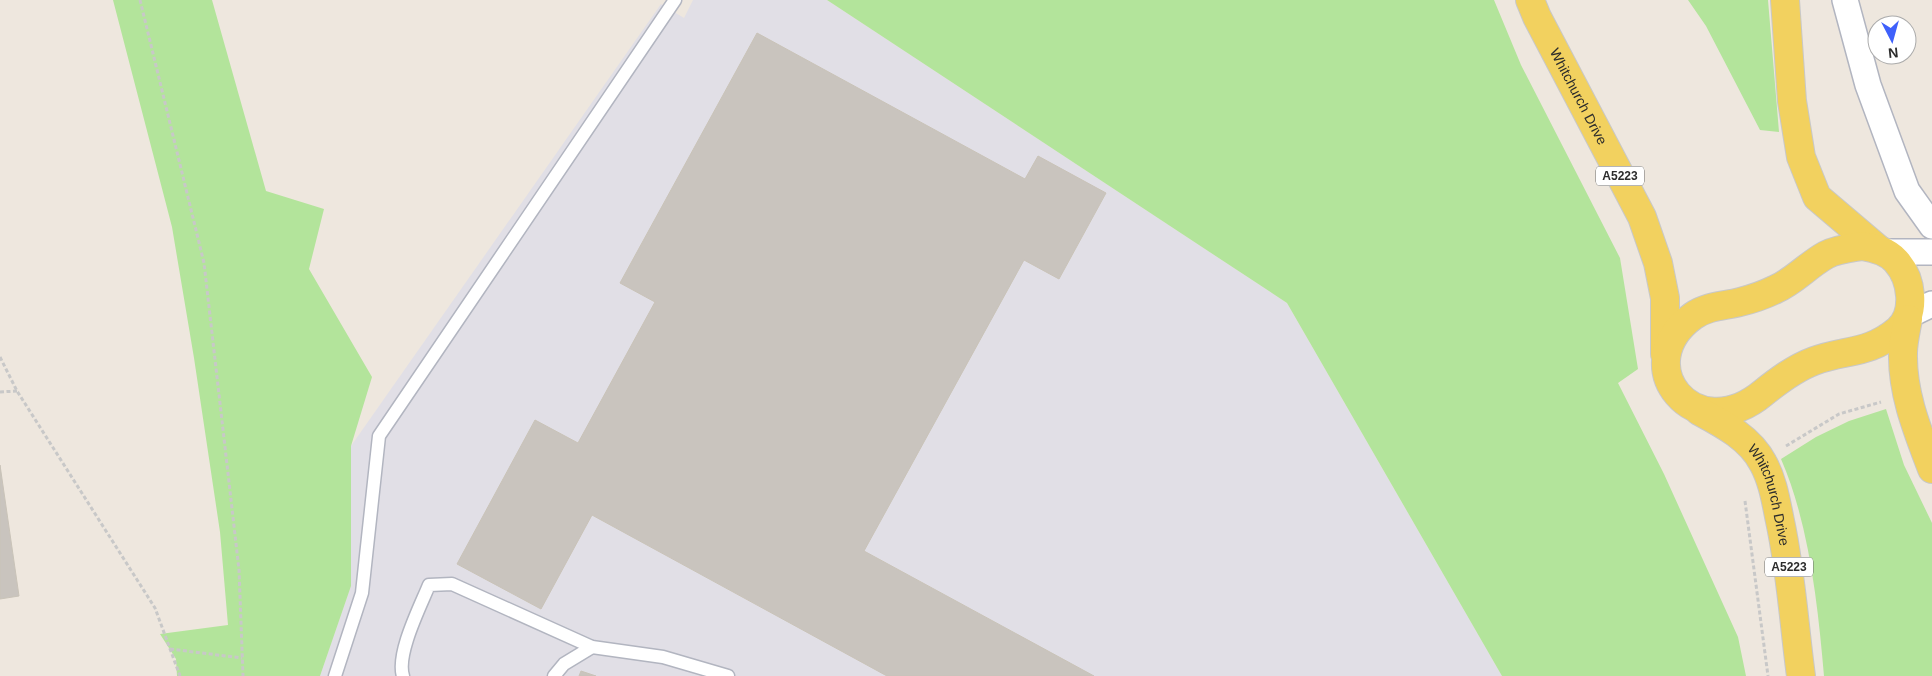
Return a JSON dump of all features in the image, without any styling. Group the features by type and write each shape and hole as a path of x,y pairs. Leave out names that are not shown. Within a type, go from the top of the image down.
{"main road":[{"name":"Whitchurch Drive","path":"1530,0 1537,17 1642,217 1658,264 1665,298 1666,366 1673,390 1683,402 1733,430 1763,462 1773,488 1788,562 1801,676"},
{"path":"1786,0 1792,101 1801,157 1817,197 1880,250 1895,260 1904,272 1910,302 1916,312 1903,354 1907,394 1914,421 1932,469"},
{"path":"1666,366 1669,348 1676,333 1695,315 1706,309 1759,297 1778,288 1828,254 1862,246 1880,250"},
{"path":"1691,407 1710,411 1727,411 1739,408 1752,402 1797,369 1814,361 1875,345 1899,329 1916,312"}],"street":[{"path":"1844,0 1868,85 1907,190 1932,226"},
{"path":"1880,250 1932,252"}],"lane":[{"path":"335,676 362,593 379,436 676,0"},
{"path":"403,676 401,669 409,634 429,585 452,584 592,647 663,656 728,676"},
{"path":"554,676 564,664 592,647"}],"path":[{"path":"140,0 204,263 239,570 243,676"},
{"path":"0,357 17,391 155,608 180,676"},
{"path":"0,392 17,391"},
{"path":"1781,449 1839,414 1884,401"},
{"path":"1743,494 1768,676"},
{"path":"170,649 242,658"}],"shaded area":[{"path":"693,0 827,0 1287,303 1502,676 320,676 351,586 351,446 661,4 684,18"}],"green space":[{"path":"113,0 212,0 266,191 324,209 309,269 372,377 351,446 351,586 320,676 177,676 176,659 160,634 228,625 220,532 172,227"},
{"path":"827,0 1494,0 1521,65 1620,258 1638,369 1618,383 1664,474 1738,637 1746,676 1502,676 1287,303"},
{"path":"1688,0 1768,0 1779,132 1760,130 1706,26"},
{"path":"1886,409 1904,465 1932,523 1932,676 1824,676 1811,565 1799,510 1781,459 1816,437 1849,421"}],"building":[{"path":"757,33 1025,179 1038,156 1106,193 1059,279 1024,260 864,551 1094,676 887,676 592,515 541,609 457,564 535,420 578,443 655,302 620,283"},
{"path":"0,465 19,596 0,599"},
{"path":"581,671 596,676 579,676"}]}
